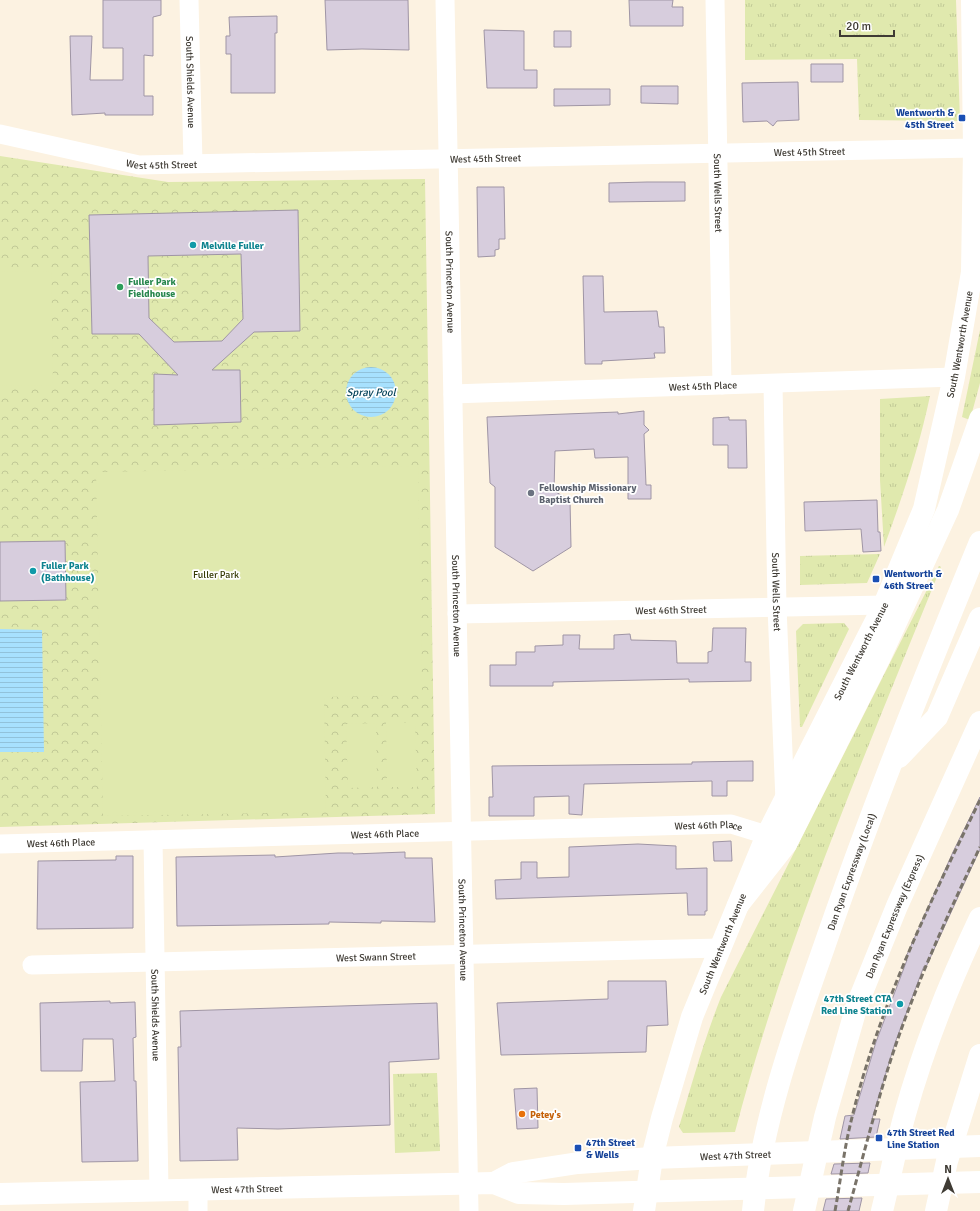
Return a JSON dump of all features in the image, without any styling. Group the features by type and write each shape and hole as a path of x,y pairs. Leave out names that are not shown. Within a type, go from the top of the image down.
{"main road":[{"name":"South Wentworth Avenue","path":"652,1158 662,1118 692,1017 767,835 884,605 924,509 954,377 972,272 974,148 972,0"},
{"path":"738,905 786,844 873,670 948,510 980,419"},
{"name":"Dan Ryan Expressway (Local)","path":"753,1211 756,1179 771,1116 792,1041 854,860 980,542"},
{"path":"891,766 937,717 980,618"},
{"name":"Dan Ryan Expressway (Express)","path":"804,1211 825,1116 857,1005 897,906 980,722"},
{"path":"882,1211 905,1114 926,1048 957,968 980,918"},
{"path":"936,1211 947,1161 980,1055"},
{"name":"West 47th Street","path":"494,1183 513,1173 578,1163 652,1158 980,1146"},
{"path":"645,1201 652,1158"},
{"name":"West 47th Street","path":"0,1194 160,1191 198,1200 494,1183 519,1193 645,1201 722,1188 976,1182"}],"street":[{"name":"South Shields Avenue","path":"189,0 192,163"},
{"name":"South Princeton Avenue","path":"445,0 470,1211"},
{"name":"South Wells Street","path":"715,0 722,386"},
{"name":"West 45th Street","path":"0,134 139,164 974,148"},
{"name":"West 45th Place","path":"453,394 954,377"},
{"name":"South Wells Street","path":"772,384 776,607 785,801"},
{"name":"West 46th Street","path":"457,614 884,605"},
{"name":"West 46th Place","path":"0,844 731,824 767,835"},
{"name":"South Shields Avenue","path":"153,840 160,1191"},
{"name":"West Swann Street","path":"32,965 720,948"}],"green space":[{"path":"745,0 956,0 960,121 859,120 857,59 745,60"},
{"name":"Fuller Park","path":"0,156 168,182 425,179 435,814 0,827"},
{"path":"51,271 53,385 0,386 0,272"},
{"path":"980,330 980,383 970,420 962,417"},
{"path":"930,396 910,473 884,547 880,480 880,399"},
{"path":"418,466 422,695 324,697 326,812 103,816 96,472"},
{"path":"880,554 867,583 800,585 800,556"},
{"path":"939,566 941,567 856,776 803,917 755,1059 735,1132 683,1133 679,1127 704,1045 721,997"},
{"path":"844,623 849,629 802,727 800,727 796,631 803,624"},
{"path":"376,723 377,787 348,788 346,724"},
{"path":"386,723 415,723 417,787 387,787"},
{"path":"437,1073 440,1151 395,1153 393,1074"}],"water":[{"name":"Spray Pool","path":"371,367 380,369 389,374 394,383 396,392 394,401 389,410 380,415 371,417 362,415 353,410 348,401 346,392 348,383 353,374 362,369"},
{"path":"0,629 42,630 44,752 0,752"}],"building":[{"path":"103,0 161,0 161,15 153,17 153,56 144,55 144,96 153,96 153,115 105,115 105,113 72,115 70,36 92,36 90,80 123,80 123,48 103,48"},
{"path":"325,0 408,0 409,50 327,50"},
{"path":"629,0 673,0 672,7 683,7 683,26 630,26"},
{"path":"277,16 277,33 275,33 275,93 231,93 231,54 226,54 226,36 230,36 229,17"},
{"path":"484,30 524,31 524,70 537,70 537,88 487,88"},
{"path":"554,31 571,31 571,47 554,47"},
{"path":"811,64 843,64 843,82 811,82"},
{"path":"798,82 799,120 777,121 773,126 767,121 743,122 742,83"},
{"path":"641,86 678,86 678,104 641,103"},
{"path":"554,89 610,89 610,105 554,106"},
{"path":"685,182 685,201 609,202 609,183"},
{"path":"477,187 504,187 505,239 499,239 499,249 495,250 495,256 478,257"},
{"name":"Fuller Park Fieldhouse","path":"298,210 300,331 254,332 212,370 240,370 241,422 154,425 154,374 178,375 139,334 92,334 89,215","holes":["241,254 243,319 222,341 174,342 149,318 148,256"]},
{"path":"583,276 603,276 604,312 657,311 659,327 664,327 665,353 654,353 655,358 602,361 602,364 585,364"},
{"name":"Fellowship Missionary Baptist Church","path":"644,411 644,425 649,430 644,434 646,485 651,485 651,499 628,499 628,457 595,458 594,449 555,451 554,491 570,500 571,547 533,571 495,547 495,487 490,483 487,417 618,412 618,414"},
{"path":"729,417 729,420 746,420 747,468 728,468 728,445 713,445 713,418"},
{"path":"877,500 878,532 880,532 881,551 863,552 861,529 805,531 804,502"},
{"name":"Fuller Park (Bathhouse)","path":"65,541 66,600 0,601 0,542"},
{"path":"713,628 746,628 745,662 751,662 751,681 689,682 689,679 553,682 553,686 490,686 490,665 516,665 516,652 535,652 535,646 563,645 563,635 580,635 579,649 614,649 614,635 630,634 631,640 676,641 677,663 708,663 708,652 712,651"},
{"path":"753,761 753,781 727,781 727,796 712,796 712,781 584,784 582,815 569,814 569,796 534,797 534,816 489,816 489,797 493,797 492,766 692,764 692,762"},
{"path":"980,797 980,849 926,967 924,966 895,1043 872,1119 880,1119 876,1137 840,1139 845,1116 854,1115 876,1042 907,960 905,959 953,852"},
{"path":"731,841 732,861 714,861 713,842"},
{"path":"638,844 676,846 676,869 707,868 707,911 705,911 705,915 688,915 687,893 496,899 495,880 521,879 521,862 537,862 537,878 569,877 569,847"},
{"path":"405,852 405,858 432,858 435,922 381,921 381,923 329,922 329,924 177,926 176,857 275,855 275,857 338,853 353,854"},
{"path":"116,856 133,856 133,928 37,929 38,861 116,860"},
{"path":"608,981 666,981 668,1025 647,1026 646,1052 501,1055 497,1003 608,999"},
{"path":"110,1001 110,1003 135,1002 136,1037 133,1038 134,1081 136,1081 138,1161 82,1162 80,1082 115,1081 113,1039 83,1039 82,1071 41,1071 40,1003"},
{"path":"437,1003 439,1059 389,1062 390,1125 278,1129 237,1128 238,1160 180,1161 178,1047 181,1047 180,1011"},
{"name":"Petey's","path":"537,1088 538,1128 517,1129 514,1089"},
{"path":"870,1163 868,1173 831,1174 834,1164"},
{"path":"862,1198 859,1211 823,1211 826,1199"}],"railway":[{"path":"835,1211 849,1130 873,1045 905,962 941,880 980,800"},
{"path":"848,1211 900,1032 932,952 980,847"}],"place":[{"name":"Wentworth & 45th Street","path":"962,118"},
{"name":"Melville Fuller","path":"193,245"},
{"name":"Fuller Park Fieldhouse","path":"120,287"},
{"name":"Fellowship Missionary Baptist Church","path":"531,493"},
{"name":"Fuller Park (Bathhouse)","path":"33,571"},
{"name":"Wentworth & 46th Street","path":"876,579"},
{"name":"47th Street CTA Red Line Station","path":"900,1004"},
{"name":"Petey's","path":"522,1114"},
{"name":"47th Street Red Line Station","path":"879,1138"},
{"name":"47th Street & Wells","path":"578,1148"}]}
